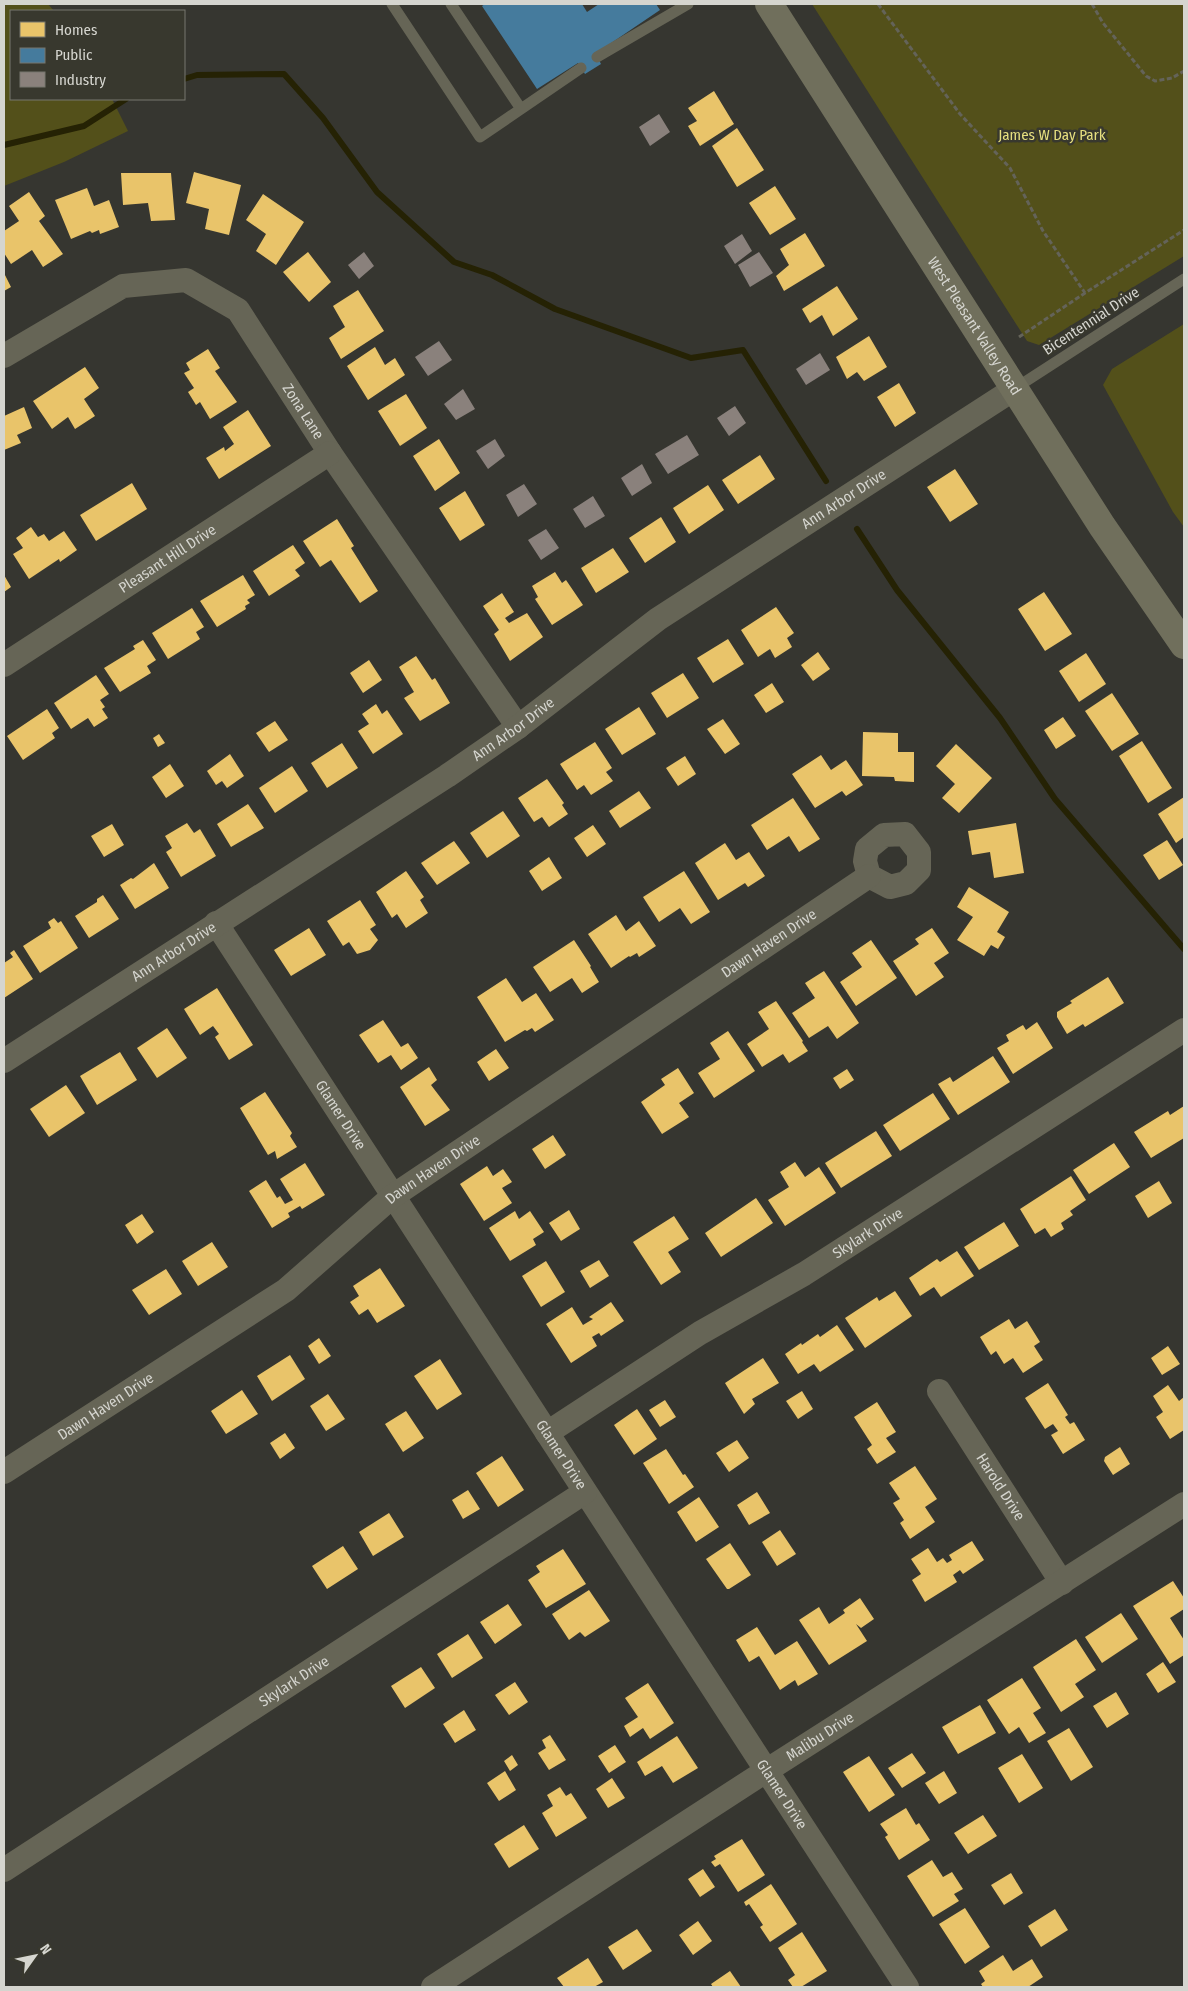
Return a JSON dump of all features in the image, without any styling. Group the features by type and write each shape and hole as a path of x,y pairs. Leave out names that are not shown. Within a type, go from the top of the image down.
{"main road":[{"name":"West Pleasant Valley Road","path":"770,4 1102,526 1184,645"}],"street":[{"name":"Zona Lane","path":"4,356 123,286 186,280 238,310 330,453 518,727"},
{"name":"Ann Arbor Drive","path":"4,1061 447,776 518,727 658,618 1014,389"},
{"name":"Pleasant Hill Drive","path":"4,665 330,453"},
{"name":"Dawn Haven Drive","path":"4,1472 286,1290 393,1196 869,876"},
{"name":"Glamer Drive","path":"216,923 907,1987"},
{"name":"Skylark Drive","path":"547,1433 700,1333 804,1274 1184,1030"},
{"name":"Harold Drive","path":"939,1392 1062,1583"},
{"name":"Skylark Drive","path":"4,1870 585,1492"},
{"name":"Malibu Drive","path":"433,1987 766,1771 1184,1504"}],"lane":[{"path":"392,4 480,137 581,68"},
{"path":"451,4 521,109"},
{"path":"597,57 688,4"},
{"name":"Bicentennial Drive","path":"1014,389 1184,279"}],"path":[{"path":"878,4 960,114 1010,168 1043,231 1085,293"},
{"path":"1092,4 1103,23 1146,76 1155,81 1172,78 1184,71"},
{"path":"1019,337 1184,230"}],"green space":[{"path":"4,4 48,4 53,10 10,10 10,100 112,100 128,131 64,162 4,186"},
{"name":"James W Day Park","path":"812,4 1184,4 1184,256 1039,345 1027,341"},
{"path":"1184,324 1184,527 1173,512 1103,385 1112,369"}],"building: Homes":[{"path":"714,91 734,124 700,146 688,126 697,121 688,108"},
{"path":"737,128 764,170 737,187 712,146"},
{"path":"194,172 241,185 229,235 205,229 209,209 186,203"},
{"path":"121,173 171,173 175,220 151,221 148,203 123,205"},
{"path":"775,186 796,219 770,235 749,203"},
{"path":"87,188 94,206 109,200 119,227 100,234 99,230 92,233 90,231 71,239 55,200"},
{"path":"29,192 45,216 39,221 63,254 43,267 32,250 11,264 4,253 4,231 19,221 9,206"},
{"path":"263,194 304,222 276,265 256,251 266,234 246,220"},
{"path":"805,233 825,266 784,291 776,276 789,265 780,249"},
{"path":"308,252 331,282 309,302 283,272"},
{"path":"4,273 11,287 4,291"},
{"path":"837,286 858,319 833,336 822,315 810,323 802,309"},
{"path":"358,290 384,331 341,359 329,338 345,327 333,306"},
{"path":"869,336 887,367 864,381 857,372 847,379 836,357"},
{"path":"375,347 385,365 395,358 405,375 368,400 347,366"},
{"path":"208,349 220,368 215,371 237,402 210,419 200,402 196,405 188,392 194,388 184,373 190,370 186,363"},
{"path":"85,367 99,388 84,399 95,416 75,429 68,417 52,429 33,401"},
{"path":"899,383 916,413 895,427 877,397"},
{"path":"406,394 427,428 400,446 378,411"},
{"path":"24,407 32,428 17,435 21,443 4,450 4,416"},
{"path":"248,410 271,446 219,479 206,458 224,447 225,451 234,444 223,427"},
{"path":"439,439 460,473 435,491 413,456"},
{"path":"760,455 775,479 738,504 722,480"},
{"path":"955,469 978,504 950,522 927,487"},
{"path":"132,483 147,509 96,541 80,515"},
{"path":"708,485 724,510 689,534 673,508"},
{"path":"465,491 485,525 460,541 439,508"},
{"path":"661,517 676,542 645,563 629,538"},
{"path":"337,519 354,546 351,548 378,591 360,603 331,560 320,567 303,541"},
{"path":"31,527 38,537 44,534 49,541 64,531 77,550 60,562 59,559 29,579 13,554 23,548 16,538"},
{"path":"293,545 305,563 295,570 300,576 269,596 253,571"},
{"path":"613,548 629,572 596,593 581,568"},
{"path":"555,572 562,583 566,580 583,605 552,625 535,599 538,597 532,586"},
{"path":"4,575 11,587 4,592"},
{"path":"243,575 255,595 247,600 250,603 245,606 246,609 217,627 200,601"},
{"path":"1044,592 1072,634 1045,651 1018,609"},
{"path":"502,593 514,612 505,618 509,623 527,613 543,637 510,661 494,634 499,630 483,606"},
{"path":"776,607 794,633 787,638 792,647 775,658 770,649 758,657 741,630"},
{"path":"192,608 204,627 196,632 200,639 168,659 152,633"},
{"path":"728,639 744,664 713,683 697,658"},
{"path":"143,640 156,660 147,666 151,673 120,692 104,668 135,649 133,646"},
{"path":"818,652 830,669 813,681 801,665"},
{"path":"1086,653 1106,684 1079,702 1059,671"},
{"path":"416,656 432,680 435,678 450,703 420,721 404,698 414,692 399,667"},
{"path":"369,660 382,680 363,693 350,673"},
{"path":"683,673 699,698 667,718 651,693"},
{"path":"96,675 109,694 100,700 105,707 102,709 108,718 94,727 88,718 71,729 54,703"},
{"path":"772,683 784,702 766,713 754,695"},
{"path":"1112,693 1139,734 1112,751 1085,711"},
{"path":"376,704 382,714 387,710 403,734 373,754 358,731 369,724 362,714"},
{"path":"639,707 656,734 622,755 605,729"},
{"path":"47,709 59,728 52,733 55,738 23,760 7,736"},
{"path":"1063,717 1076,736 1056,749 1044,730"},
{"path":"723,719 740,744 725,754 707,729"},
{"path":"275,721 288,740 269,752 256,733"},
{"path":"863,732 898,733 898,752 914,752 914,782 895,781 894,777 862,776"},
{"path":"159,734 165,743 158,747 153,738"},
{"path":"1142,741 1172,788 1148,803 1119,756"},
{"path":"595,742 612,768 606,772 613,781 591,795 584,785 577,790 560,764"},
{"path":"342,743 358,768 327,788 311,763"},
{"path":"956,744 992,778 959,813 942,798 955,784 936,766"},
{"path":"230,754 244,776 227,788 222,781 216,785 207,771"},
{"path":"821,755 831,770 846,760 863,785 846,796 842,791 815,808 792,774"},
{"path":"685,756 696,774 678,786 666,768"},
{"path":"170,764 184,786 166,798 152,777"},
{"path":"292,766 308,791 275,813 259,788"},
{"path":"547,779 564,803 562,805 568,814 549,827 542,817 534,822 518,798"},
{"path":"639,791 651,808 620,828 609,811"},
{"path":"1184,797 1184,837 1176,843 1158,814"},
{"path":"793,798 820,839 799,852 789,836 767,850 751,825"},
{"path":"248,804 264,828 231,847 217,824"},
{"path":"503,811 520,836 487,858 470,833"},
{"path":"187,823 194,833 200,829 216,856 181,877 166,852 172,848 165,836"},
{"path":"1016,823 1024,873 994,878 990,852 972,855 968,831"},
{"path":"112,824 124,845 104,857 91,836"},
{"path":"593,825 606,844 587,857 574,838"},
{"path":"1167,840 1183,865 1159,880 1143,855"},
{"path":"454,841 470,863 437,885 421,863"},
{"path":"725,843 736,860 749,852 765,876 748,887 745,883 718,900 695,863"},
{"path":"549,857 562,878 542,891 529,871"},
{"path":"154,863 169,888 135,909 120,885 131,878 133,879"},
{"path":"406,871 424,897 420,900 428,913 406,928 397,914 392,918 376,892"},
{"path":"684,871 710,912 691,924 680,908 659,922 643,897"},
{"path":"969,887 1009,912 997,932 1005,937 998,949 991,945 984,956 957,940 973,917 957,907"},
{"path":"103,895 119,919 89,938 75,916 97,902 97,899"},
{"path":"360,900 376,925 370,929 378,940 370,950 357,954 349,942 343,946 327,921"},
{"path":"616,915 626,931 639,921 656,946 639,957 637,953 629,956 611,968 588,934"},
{"path":"54,918 58,923 61,921 78,948 40,973 23,946 51,928 48,922"},
{"path":"309,928 326,955 291,976 274,950"},
{"path":"932,928 949,953 934,963 944,977 916,996 893,961 919,944 915,939"},
{"path":"574,940 599,982 582,993 572,978 550,992 533,967"},
{"path":"871,940 897,978 856,1006 840,982 862,967 852,953"},
{"path":"14,950 33,979 4,998 4,963 13,957 10,953"},
{"path":"824,971 859,1023 837,1039 828,1026 809,1038 792,1013 815,998 805,983"},
{"path":"1108,977 1124,1003 1085,1027 1083,1024 1067,1034 1057,1017 1057,1012 1072,1003 1070,1001"},
{"path":"506,978 522,1002 536,993 554,1020 535,1032 532,1028 527,1031 525,1030 505,1042 477,997"},
{"path":"217,988 253,1045 229,1060 215,1037 219,1034 213,1026 200,1035 184,1009"},
{"path":"776,1001 808,1051 789,1063 783,1054 762,1067 747,1044 769,1029 758,1012"},
{"path":"383,1020 401,1047 408,1043 418,1058 401,1070 391,1055 378,1063 359,1035"},
{"path":"1037,1022 1053,1048 1013,1074 997,1048 1009,1041 1006,1035 1023,1025 1026,1030"},
{"path":"167,1028 187,1058 157,1078 137,1048"},
{"path":"728,1031 755,1071 714,1098 698,1073 720,1059 710,1043"},
{"path":"496,1049 509,1068 489,1081 477,1062"},
{"path":"120,1052 137,1080 97,1105 80,1076"},
{"path":"993,1056 1010,1082 958,1115 938,1084 950,1077 953,1082"},
{"path":"429,1067 437,1080 431,1085 450,1110 425,1126 400,1087"},
{"path":"678,1068 694,1093 679,1103 689,1117 662,1134 641,1102 665,1085 661,1079"},
{"path":"847,1069 854,1080 840,1089 833,1078"},
{"path":"66,1085 85,1113 49,1137 30,1109"},
{"path":"265,1092 292,1133 290,1136 297,1147 277,1159 275,1151 268,1155 240,1108"},
{"path":"933,1093 950,1119 900,1151 883,1125"},
{"path":"1184,1106 1184,1138 1151,1158 1134,1132 1168,1111 1170,1115"},
{"path":"876,1131 892,1156 841,1188 825,1163"},
{"path":"553,1135 566,1155 545,1169 532,1149"},
{"path":"1114,1143 1130,1167 1089,1194 1073,1170"},
{"path":"795,1162 805,1177 819,1167 836,1193 785,1226 768,1200 789,1187 780,1172"},
{"path":"305,1163 325,1195 302,1209 300,1206 288,1213 290,1217 272,1228 249,1191 266,1180 277,1198 280,1196 285,1204 293,1200 280,1179"},
{"path":"487,1166 493,1176 503,1169 512,1182 502,1188 512,1203 484,1221 460,1184"},
{"path":"1071,1176 1086,1200 1070,1211 1073,1215 1061,1223 1064,1229 1051,1237 1045,1228 1035,1234 1020,1209"},
{"path":"1159,1181 1172,1203 1148,1218 1135,1196"},
{"path":"756,1198 773,1223 721,1257 705,1233"},
{"path":"569,1210 580,1229 561,1241 549,1223"},
{"path":"515,1211 519,1219 530,1211 544,1232 533,1239 536,1245 510,1261 489,1228"},
{"path":"142,1214 154,1232 137,1244 125,1225"},
{"path":"674,1216 689,1239 668,1252 681,1272 661,1285 633,1242"},
{"path":"1004,1222 1019,1246 979,1270 964,1247"},
{"path":"212,1242 228,1267 198,1286 182,1261"},
{"path":"957,1251 974,1276 941,1297 934,1287 920,1296 909,1278 937,1259 940,1262"},
{"path":"599,1260 609,1276 590,1288 580,1271"},
{"path":"546,1261 565,1292 541,1307 522,1276"},
{"path":"380,1268 405,1306 377,1323 368,1309 359,1315 350,1302 359,1296 353,1286"},
{"path":"166,1269 182,1294 149,1315 132,1290"},
{"path":"895,1291 912,1316 865,1348 845,1318 877,1297 879,1301"},
{"path":"611,1302 624,1321 601,1336 599,1333 592,1337 597,1346 571,1363 546,1324 572,1307 583,1325 593,1319 589,1317"},
{"path":"1009,1319 1015,1329 1027,1321 1040,1342 1034,1346 1043,1360 1023,1373 1013,1358 1004,1364 996,1351 991,1355 980,1337"},
{"path":"837,1325 854,1350 820,1372 814,1364 798,1374 785,1354 818,1334 820,1337"},
{"path":"319,1338 331,1356 319,1364 308,1346"},
{"path":"1168,1346 1180,1364 1162,1375 1151,1358"},
{"path":"290,1355 305,1379 272,1401 257,1376"},
{"path":"763,1358 779,1383 752,1399 755,1404 744,1414 725,1383"},
{"path":"440,1359 462,1394 437,1410 414,1376"},
{"path":"1048,1383 1068,1415 1065,1417 1070,1424 1074,1422 1085,1440 1063,1454 1051,1435 1058,1431 1053,1424 1045,1429 1025,1398"},
{"path":"1168,1385 1179,1401 1184,1397 1184,1430 1170,1439 1156,1417 1163,1412 1153,1396"},
{"path":"242,1390 258,1414 226,1434 211,1411"},
{"path":"802,1391 813,1409 798,1419 786,1401"},
{"path":"328,1394 345,1419 326,1431 310,1406"},
{"path":"665,1400 676,1417 660,1427 649,1410"},
{"path":"877,1402 896,1432 886,1438 896,1452 877,1464 867,1449 872,1445 854,1417"},
{"path":"637,1409 657,1439 634,1455 614,1425"},
{"path":"406,1411 424,1438 403,1452 385,1424"},
{"path":"285,1433 295,1448 280,1459 270,1443"},
{"path":"737,1440 749,1458 729,1472 716,1453"},
{"path":"1120,1447 1130,1464 1113,1475 1104,1461 1105,1457"},
{"path":"666,1449 683,1475 685,1474 694,1487 669,1504 643,1463"},
{"path":"502,1456 524,1490 498,1507 476,1473"},
{"path":"915,1466 937,1499 925,1507 935,1522 910,1539 900,1523 904,1520 893,1503 900,1499 889,1483"},
{"path":"468,1490 480,1509 463,1519 452,1500"},
{"path":"757,1492 770,1513 749,1525 737,1505"},
{"path":"699,1497 719,1527 696,1542 677,1512"},
{"path":"389,1513 404,1537 373,1556 359,1532"},
{"path":"780,1530 796,1554 777,1566 762,1542"},
{"path":"972,1541 984,1560 963,1574 960,1570 953,1575 957,1582 925,1602 912,1580 921,1574 911,1559 928,1548 937,1562 943,1558 947,1563 952,1560 949,1555"},
{"path":"730,1543 751,1575 727,1589 706,1559"},
{"path":"343,1546 358,1569 327,1589 312,1566"},
{"path":"563,1549 586,1584 546,1608 528,1580 540,1572 536,1566"},
{"path":"1173,1581 1184,1598 1184,1609 1170,1618 1184,1640 1184,1655 1170,1664 1133,1606"},
{"path":"589,1590 610,1621 585,1637 580,1632 569,1640 552,1614"},
{"path":"860,1598 874,1619 861,1628 856,1624 867,1641 829,1665 799,1620 819,1607 829,1624 845,1613 843,1610"},
{"path":"508,1604 522,1625 495,1644 480,1622"},
{"path":"1121,1613 1138,1639 1102,1663 1085,1637"},
{"path":"757,1627 775,1655 797,1641 818,1674 798,1686 795,1680 780,1690 759,1656 749,1662 736,1640"},
{"path":"468,1634 483,1658 452,1678 437,1654"},
{"path":"1076,1639 1096,1670 1075,1684 1084,1697 1061,1712 1033,1667"},
{"path":"1163,1662 1176,1682 1158,1693 1146,1674"},
{"path":"421,1667 435,1688 405,1708 391,1686"},
{"path":"1022,1678 1041,1708 1033,1713 1046,1733 1029,1743 1019,1727 1009,1734 987,1700"},
{"path":"515,1682 528,1702 509,1715 495,1695"},
{"path":"648,1683 674,1723 650,1739 643,1728 630,1737 624,1726 638,1717 625,1698"},
{"path":"1116,1692 1129,1714 1107,1728 1093,1706"},
{"path":"980,1705 996,1733 958,1754 942,1727"},
{"path":"464,1710 476,1730 455,1743 443,1724"},
{"path":"1069,1728 1093,1767 1071,1781 1047,1741"},
{"path":"550,1735 566,1760 549,1770 538,1753 546,1748 542,1740"},
{"path":"677,1736 698,1768 673,1783 662,1766 645,1776 637,1762"},
{"path":"615,1745 626,1762 609,1773 598,1756"},
{"path":"912,1753 926,1773 902,1788 888,1768"},
{"path":"1022,1754 1043,1788 1019,1803 998,1768"},
{"path":"512,1755 518,1765 510,1771 504,1761"},
{"path":"869,1756 895,1795 869,1812 843,1772"},
{"path":"505,1771 516,1790 499,1801 487,1783"},
{"path":"944,1771 957,1793 939,1804 925,1783"},
{"path":"612,1778 625,1798 608,1808 596,1789"},
{"path":"560,1787 566,1796 571,1793 587,1818 556,1837 542,1813 553,1806 547,1795"},
{"path":"906,1808 916,1825 919,1823 930,1840 899,1860 885,1837 888,1835 880,1824"},
{"path":"983,1815 997,1836 968,1854 954,1833"},
{"path":"524,1825 539,1849 509,1868 494,1844"},
{"path":"742,1839 765,1875 738,1892 720,1864 715,1867 711,1862 716,1859 714,1856"},
{"path":"932,1860 943,1877 952,1872 963,1889 954,1894 959,1901 933,1917 907,1876"},
{"path":"703,1869 715,1887 700,1897 688,1879"},
{"path":"1011,1873 1023,1893 1004,1905 991,1885"},
{"path":"771,1884 797,1924 770,1942 760,1927 763,1925 749,1904 746,1906 744,1902"},
{"path":"965,1908 990,1947 965,1964 939,1924"},
{"path":"1055,1909 1068,1930 1041,1947 1028,1926"},
{"path":"698,1921 712,1941 693,1955 679,1935"},
{"path":"637,1929 652,1951 623,1970 608,1947"},
{"path":"802,1932 827,1971 801,1987 793,1987 788,1980 795,1975 778,1948"},
{"path":"1003,1955 1013,1971 1032,1959 1043,1977 1028,1987 983,1987 981,1984 985,1981 979,1971"},
{"path":"588,1958 603,1982 594,1987 564,1987 557,1978"},
{"path":"730,1971 741,1987 713,1987 711,1984"}],"building: Public":[{"path":"485,4 582,4 587,12 599,4 656,4 660,10 598,52 595,52 601,64 585,74 578,63 537,89 482,6"}],"building: Industry":[{"path":"659,114 670,132 650,146 639,127"},
{"path":"742,234 752,251 735,264 724,246"},
{"path":"364,252 374,266 359,279 348,265"},
{"path":"759,252 773,273 750,287 738,265"},
{"path":"439,341 452,360 428,376 415,357"},
{"path":"820,353 830,370 806,385 796,369"},
{"path":"463,389 475,409 456,420 444,404"},
{"path":"735,406 746,423 729,436 717,418"},
{"path":"687,435 699,455 668,474 655,454"},
{"path":"495,439 505,456 488,469 476,451"},
{"path":"642,464 652,483 632,496 621,478"},
{"path":"524,484 537,504 518,517 506,495"},
{"path":"593,496 605,516 585,528 573,509"},
{"path":"546,529 559,548 541,560 528,540"}],"waterway":[{"path":"185,79 197,75 284,74 323,118 377,192 454,262 492,275 555,309 691,358 743,350 826,481"},
{"path":"4,145 84,126 124,100"},
{"path":"857,529 897,590 1000,718 1055,799 1184,949"}]}
